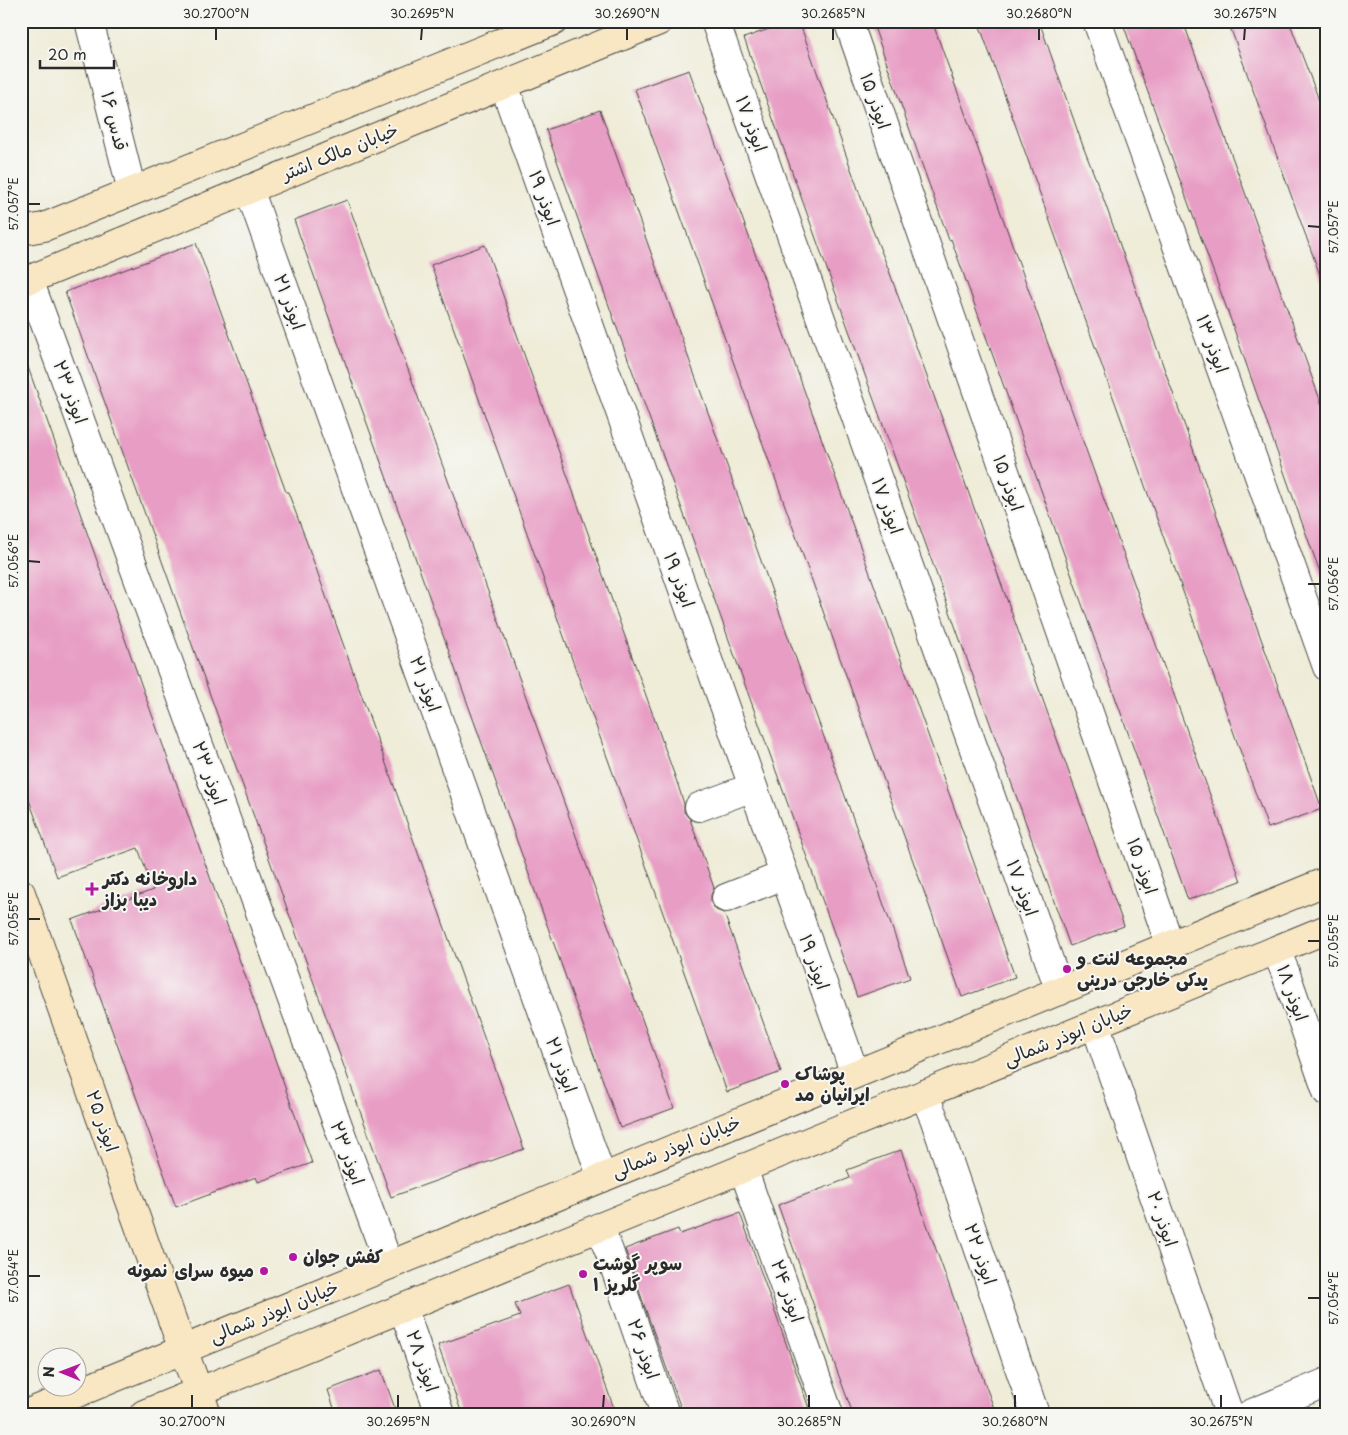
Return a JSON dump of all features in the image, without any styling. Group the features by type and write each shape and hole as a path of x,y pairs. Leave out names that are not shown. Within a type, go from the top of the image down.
{"main road":[{"path":"21,232 44,227 554,21"},
{"name":"خیابان مالک اشتر","path":"25,282 659,21"},
{"name":"خیابان ابوذر شمالی","path":"26,1414 1327,881"},
{"name":"ابوذر ۲۵","path":"21,893 203,1402"},
{"name":"خیابان ابوذر شمالی","path":"144,1414 203,1402 402,1308 1327,929"}],"street":[{"name":"قدس ۱۶","path":"89,21 132,191"},
{"name":"ابوذر ۱۷","path":"715,21 1046,957 1060,990"},
{"name":"ابوذر ۱۵","path":"848,21 1170,945"},
{"name":"ابوذر ۱۳","path":"1097,21 1327,667"},
{"name":"ابوذر ۱۹","path":"504,85 855,1074"},
{"name":"ابوذر ۲۱","path":"249,189 602,1178"},
{"name":"ابوذر ۲۳","path":"25,282 389,1265"},
{"path":"699,807 753,787"},
{"path":"726,898 784,875"},
{"name":"ابوذر ۱۸","path":"1276,950 1327,1092"},
{"name":"ابوذر ۲۰","path":"1095,1024 1229,1414"},
{"name":"ابوذر ۲۲","path":"924,1094 934,1118 1035,1414"},
{"name":"ابوذر ۲۴","path":"743,1168 830,1414"},
{"name":"ابوذر ۲۶","path":"600,1227 665,1414"},
{"name":"ابوذر ۲۸","path":"402,1308 440,1414"},
{"path":"1250,1414 1292,1406 1327,1382"}],"building":[{"path":"791,21 799,21 871,226 888,268 1124,926 1070,946 744,38"},
{"path":"872,21 932,21 1241,881 1188,900 951,239 949,240"},
{"path":"978,21 1039,21 1322,809 1268,828"},
{"path":"1122,21 1183,21 1327,419 1327,583 1324,583 1301,520 1228,312"},
{"path":"1228,21 1289,21 1316,92 1327,124 1327,285 1324,286"},
{"path":"689,70 1015,977 962,997 635,89"},
{"path":"600,110 910,978 857,997 546,130"},
{"path":"347,200 674,1108 620,1128 294,220"},
{"path":"196,243 286,492 288,492 303,532 524,1149 391,1197 65,292"},
{"path":"485,245 678,785 684,804 684,812 690,819 714,888 711,895 711,903 716,910 724,913 781,1072 727,1092 431,265"},
{"path":"21,356 24,356 312,1163 258,1182 256,1177 176,1207 72,920 153,890 138,848 57,877 21,778"},
{"path":"901,1150 996,1414 853,1414 836,1368 778,1205 850,1178 847,1170"},
{"path":"740,1213 811,1414 683,1414 643,1302 625,1249 678,1229 680,1234"},
{"path":"569,1284 616,1414 462,1414 438,1345 520,1316 515,1304"},
{"path":"381,1370 397,1414 336,1414 328,1390"}],"place":[{"name":"داروخانه دکتر دیبا بزاز","path":"92,889"},
{"name":"مجموعه لنت و یدکی خارجی درینی","path":"1067,969"},
{"name":"پوشاک ایرانیان مد","path":"785,1084"},
{"name":"کفش جوان","path":"293,1257"},
{"name":"میوه سرای نمونه","path":"264,1271"},
{"name":"سوپر گوشت گلریز ۱","path":"583,1274"}]}
